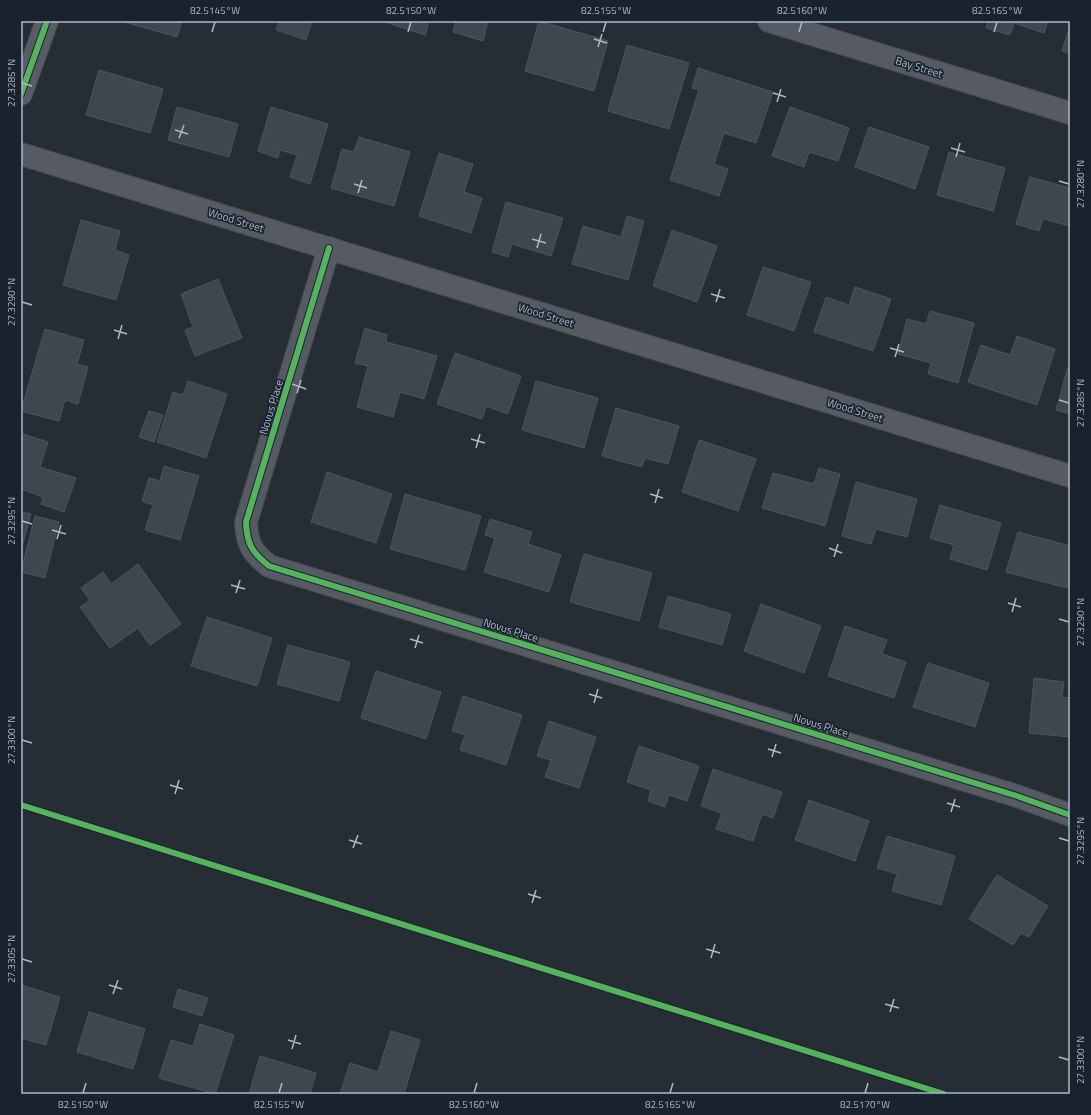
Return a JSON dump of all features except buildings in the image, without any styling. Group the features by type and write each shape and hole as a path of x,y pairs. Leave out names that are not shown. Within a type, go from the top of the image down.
{"main road":[{"path":"21,94 47,21"}],"street":[{"name":"Bay Street","path":"769,21 1070,113"},
{"name":"Wood Street","path":"21,154 1070,476"},
{"name":"Novus Place","path":"329,248 246,522 247,535 251,548 269,566 1017,796 1070,815"}],"cycle path":[{"path":"21,94 47,21"},
{"path":"329,248 246,522 249,542 258,556 269,566 1017,796 1070,815"},
{"path":"21,805 944,1094"}]}
